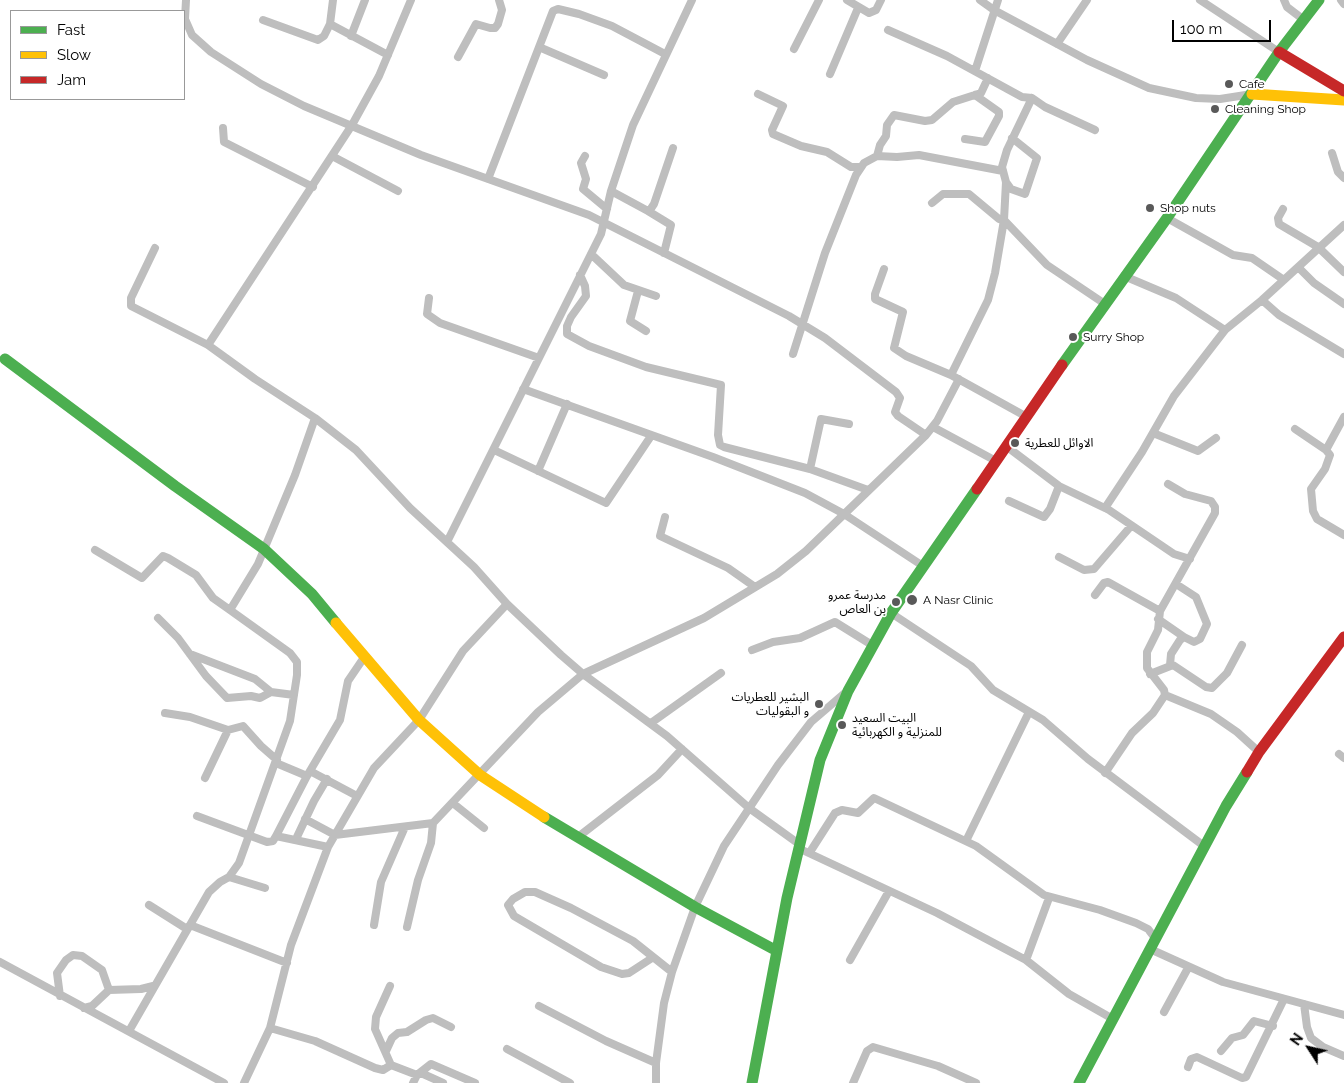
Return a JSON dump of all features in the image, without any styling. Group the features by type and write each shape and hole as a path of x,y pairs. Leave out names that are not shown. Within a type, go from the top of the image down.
{"street":[{"path":"263,20 318,40 324,36 330,24 333,0"},
{"path":"351,36 365,0"},
{"path":"208,345 352,125 379,76 411,0"},
{"path":"458,57 476,24 495,28 498,24 502,10 500,0"},
{"path":"447,542 591,254 605,222 611,191 633,125 692,0"},
{"path":"794,49 819,0"},
{"path":"846,0 858,8 871,13 876,10 881,0"},
{"path":"980,0 994,10 1123,78 1162,92 1196,98 1220,99 1252,94 1324,97 1344,100"},
{"path":"975,71 998,0"},
{"path":"1057,44 1087,0"},
{"path":"1200,0 1344,91"},
{"path":"1284,0 1287,7 1304,20"},
{"path":"752,1083 799,846 820,760 848,691 872,644 891,613 1006,446 1124,276 1168,218 1280,52 1319,0"},
{"path":"1341,0 1344,4"},
{"path":"830,74 858,8"},
{"path":"488,179 552,13 558,9 579,14 612,26 665,54"},
{"path":"185,16 187,27 198,42 261,84 414,152 574,209 605,222 802,323 896,392 900,398 896,412 898,416 926,436"},
{"path":"330,24 388,55"},
{"path":"888,30 975,71 1022,98 1032,98 1045,108 1095,130"},
{"path":"539,47 604,76"},
{"path":"877,156 880,145 886,136 887,125 894,115 930,121 953,102 976,95 982,90 988,78"},
{"path":"758,94 783,106 772,130 773,134 800,146 831,154 851,167 861,167"},
{"path":"965,139 985,142 999,116 999,112 976,95"},
{"path":"1012,138 1037,158 1025,194 1010,189 1003,171 1004,158 1012,138 1032,98"},
{"path":"224,128 224,142 313,187"},
{"path":"648,211 654,204 673,148"},
{"path":"1332,153 1338,172 1344,178"},
{"path":"794,354 825,253 856,175 861,167 877,156 919,155 1003,171"},
{"path":"332,156 398,191"},
{"path":"585,156 581,162 586,179 583,189 607,208"},
{"path":"305,819 335,834 433,823 454,804 538,712 583,674 704,618 777,574 806,552 926,436 933,427 988,300 995,273 1004,220 1006,182"},
{"path":"611,191 671,225 664,253"},
{"path":"932,202 943,194 969,194 999,219 1004,220 1047,265 1105,304"},
{"path":"1283,209 1278,218 1279,224 1318,248 1344,272"},
{"path":"1168,218 1232,255 1252,258 1284,280"},
{"path":"1105,508 1153,433 1174,396 1225,330 1300,268 1318,248 1343,227"},
{"path":"155,248 130,304 159,321 208,345 255,379 315,418 367,460 410,508 474,567 507,604 583,674 651,723 749,808 799,846 937,913 1026,960 1069,994 1113,1019"},
{"path":"591,254 624,286 656,296"},
{"path":"1300,268 1314,283 1344,304"},
{"path":"884,269 875,299 903,312 894,348 906,356 955,377 1027,417"},
{"path":"580,275 587,291 586,296 571,317 567,326 567,334 588,346 646,368 721,385 717,425 718,441 722,446 810,469 868,490"},
{"path":"1124,276 1176,298 1225,330"},
{"path":"638,291 630,321 646,331"},
{"path":"429,298 427,314 440,323 539,358"},
{"path":"1262,300 1279,315 1344,354"},
{"path":"5,359 175,486 264,549 312,594 420,720 480,775 524,805 695,907 777,951"},
{"path":"524,389 804,493 844,514 923,566"},
{"path":"538,471 567,404"},
{"path":"1326,450 1344,417"},
{"path":"230,610 258,564 295,475 315,418"},
{"path":"810,469 821,419 849,424"},
{"path":"933,427 996,461"},
{"path":"1295,430 1326,450 1329,459 1312,489 1313,511 1317,519 1344,535"},
{"path":"1153,433 1198,451 1216,438"},
{"path":"494,450 606,503 651,436"},
{"path":"1006,446 1059,486 1105,508 1174,554 1190,559"},
{"path":"1105,773 1132,733 1153,713 1165,695 1164,690 1150,674 1145,656 1158,630 1159,615 1212,519 1215,507 1211,501 1185,494 1168,484"},
{"path":"1009,501 1044,517 1050,509 1059,486"},
{"path":"665,516 660,536 728,568 754,587"},
{"path":"1059,558 1084,570 1094,569 1131,526"},
{"path":"95,550 142,578 163,556 168,558 196,575 213,598 266,635 295,659 298,665 290,721 240,862 230,877 220,882 209,892 153,986 129,1031"},
{"path":"1094,596 1104,583 1108,582 1159,615 1184,637 1194,642 1200,639 1207,624 1196,597 1176,584"},
{"path":"244,1083 270,1028 302,913 335,834 379,762 420,720 458,657 507,604"},
{"path":"891,613 971,666 993,690 1062,735 1105,773 1204,846"},
{"path":"158,618 178,638 188,654 226,698 251,696 260,698 271,692"},
{"path":"752,650 773,642 800,638 835,622 872,644"},
{"path":"1170,665 1171,654 1184,637"},
{"path":"1079,1083 1226,806 1259,752 1340,649 1344,637"},
{"path":"1150,674 1170,665 1178,666 1206,687 1212,688 1227,673 1242,644"},
{"path":"188,654 255,679 271,692 294,696"},
{"path":"197,816 269,843 276,836 340,720 348,681 365,656"},
{"path":"651,723 721,672"},
{"path":"656,1083 656,1063 664,1002 672,972 695,907 724,846 778,765 816,716 848,691"},
{"path":"1165,695 1211,714 1237,732 1259,752"},
{"path":"966,841 1028,712"},
{"path":"165,713 228,730 243,726 277,761 327,779 357,796"},
{"path":"205,778 228,730"},
{"path":"578,837 658,775 682,749"},
{"path":"296,840 327,779"},
{"path":"298,794 314,802"},
{"path":"810,852 835,813 842,810 858,813 869,800 874,798 966,841 998,860 1049,898 1100,910 1148,929 1153,944 1188,968 1223,982 1344,1015"},
{"path":"454,804 484,828"},
{"path":"407,927 418,880 431,843 433,823"},
{"path":"374,925 381,882 405,827"},
{"path":"276,836 328,847"},
{"path":"230,877 266,888"},
{"path":"850,960 889,891"},
{"path":"652,958 629,973 622,974 601,967 514,916 508,905 512,898 525,892 535,892 571,908 633,941 672,972"},
{"path":"1026,960 1049,898"},
{"path":"149,905 188,927 287,963"},
{"path":"60,996 56,973 66,960 73,955 82,956 102,970 109,990"},
{"path":"0,962 224,1083"},
{"path":"1164,1012 1188,968"},
{"path":"84,1008 92,1006 109,990 141,989 153,986"},
{"path":"390,986 376,1017 375,1030 386,1051 391,1066"},
{"path":"1188,1067 1191,1059 1197,1056 1242,1078 1246,1077 1273,1026 1284,999"},
{"path":"1304,1004 1307,1027 1312,1038 1323,1047 1344,1056"},
{"path":"539,1006 606,1041 656,1063"},
{"path":"386,1051 392,1038 398,1033 407,1032 426,1020 433,1018 451,1027"},
{"path":"1221,1051 1232,1038 1243,1035 1254,1021 1273,1026"},
{"path":"270,1028 315,1041 375,1068 383,1070 391,1066 443,1083"},
{"path":"853,1083 867,1051 872,1048 938,1066 976,1083"},
{"path":"507,1049 570,1083"},
{"path":"412,1083 431,1064 475,1083"}],"traffic: fast":[{"path":"1062,365 1167,218 1279,52 1319,0"},
{"path":"5,359 175,486 264,549 312,594 336,623"},
{"path":"752,1083 787,898 820,760 848,691 891,613 977,489"},
{"path":"1079,1083 1226,806 1247,772"},
{"path":"544,817 695,907 777,951"}],"traffic: slow":[{"path":"1252,94 1344,100"},
{"path":"336,623 419,720 480,775 544,817"}],"traffic: jam":[{"path":"1279,52 1344,91"},
{"path":"977,489 1062,365"},
{"path":"1247,772 1259,752 1344,637"}],"place":[{"name":"Cafe","path":"1229,84"},
{"name":"Cleaning Shop","path":"1215,109"},
{"name":"Shop nuts","path":"1150,208"},
{"name":"Surry Shop","path":"1073,337"},
{"name":"الاوائل للعطرية","path":"1015,443"},
{"name":"A Nasr Clinic","path":"912,600"},
{"name":"مدرسة عمرو بن العاص","path":"896,602"},
{"name":"البشير للعطريات و البقوليات","path":"819,704"},
{"name":"البيت السعيد للمنزلية و الكهربائية","path":"842,725"}]}
